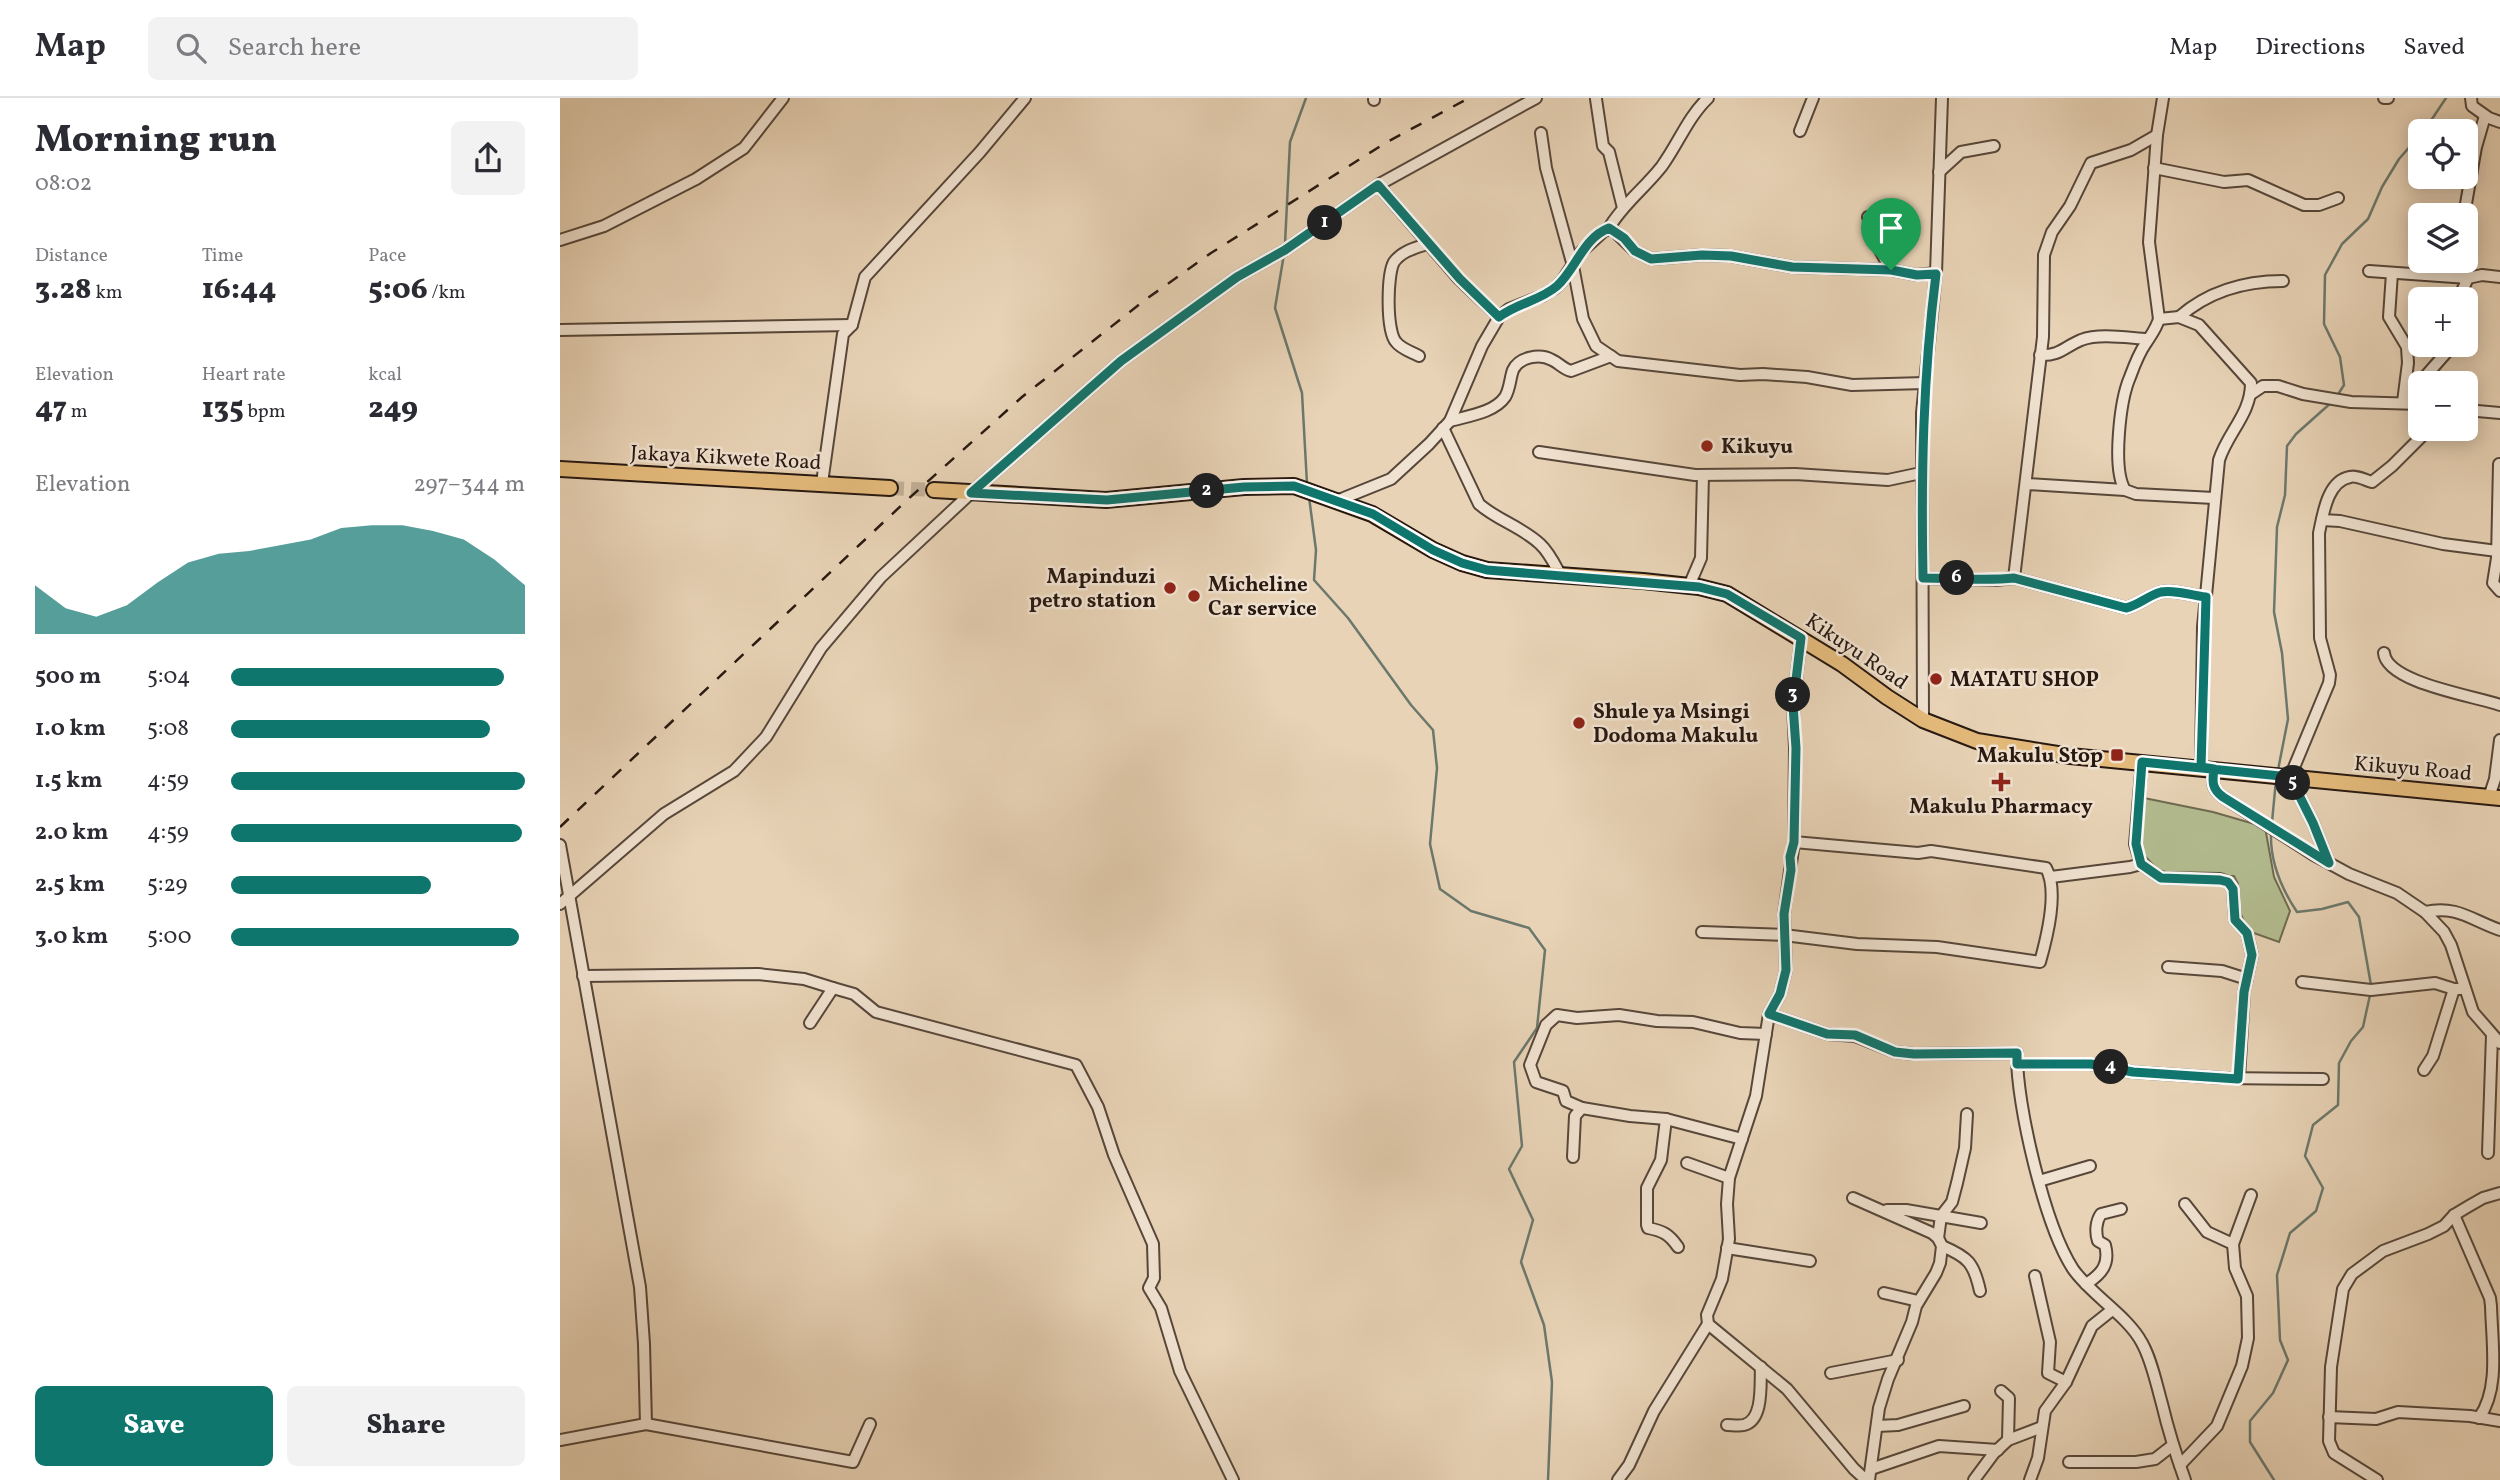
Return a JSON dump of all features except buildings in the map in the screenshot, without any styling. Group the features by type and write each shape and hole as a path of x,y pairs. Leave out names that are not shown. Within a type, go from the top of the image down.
{"main road":[{"name":"Jakaya Kikwete Road","path":"560,469 890,488"},
{"name":"Kikuyu Road","path":"971,493 1107,500 1244,487 1294,486 1373,514 1433,550 1462,563 1487,570 1643,581 1727,594 1801,638 1923,720 1977,741 2015,748 2142,762 2495,798"},
{"path":"934,491 971,493"}],"street":[{"path":"560,240 604,226 696,178 744,148 783,98"},
{"path":"822,484 843,334 852,326 865,277 980,152 1025,98"},
{"path":"560,904 664,814 734,771 766,737 821,648 880,577 1121,361 1237,277 1285,250 1378,185 1536,98"},
{"path":"1339,500 1391,479 1446,425 1482,346 1499,317 1520,304 1549,292 1562,281 1595,237 1609,228 1660,167 1697,109 1708,98"},
{"path":"1800,131 1813,98"},
{"path":"1923,720 1921,473 1925,383 1936,274 1940,98"},
{"path":"2124,490 2118,474 2121,416 2128,382 2159,319 2149,242 2157,135 2163,98"},
{"path":"2471,98 2472,106 2500,122"},
{"path":"1596,99 1603,146 1609,152 1623,208"},
{"path":"2466,203 2476,147 2486,116"},
{"path":"1541,133 1546,168 1573,266 1583,319 1596,346 1611,356 1626,364 1740,375 1807,377 1852,385 1925,383"},
{"path":"2014,578 2043,337 2044,255 2052,232 2070,206 2091,163 2131,150 2157,135"},
{"path":"1939,172 1961,152 1994,146"},
{"path":"2154,168 2224,182 2248,180 2304,205 2319,205 2338,198"},
{"path":"1378,185 1427,244 1499,317"},
{"path":"1868,217 1876,243 1891,270"},
{"path":"1609,228 1624,238 1635,251 1651,259 1731,256 1792,267 1936,274"},
{"path":"1419,356 1395,342 1392,333 1389,275 1401,255 1427,244"},
{"path":"2369,271 2465,278 2482,275 2500,277"},
{"path":"2392,273 2389,317 2407,347 2408,363 2403,402"},
{"path":"2464,273 2464,287"},
{"path":"2179,317 2203,298 2244,283 2283,281"},
{"path":"2159,319 2179,317 2199,325 2251,383 2251,394 2244,414 2222,452 2214,498 2215,512 2206,597 2207,768 2215,791 2329,863 2397,893 2425,912 2444,932 2451,945 2459,989 2473,1012 2496,1039 2488,1153"},
{"path":"560,330 852,326"},
{"path":"2040,355 2054,356 2082,339 2148,339"},
{"path":"1446,425 1496,405 1505,397 1514,370 1524,359 1550,358 1571,371 1611,356"},
{"path":"2430,371 2442,357"},
{"path":"2251,394 2263,386 2278,386 2328,399 2408,403"},
{"path":"2478,411 2500,414"},
{"path":"1446,425 1479,504 1487,512 1539,543 1561,576"},
{"path":"2329,863 2313,823 2281,776 2329,683 2330,675 2320,638 2319,533 2332,489 2339,481 2352,476 2372,482 2417,441"},
{"path":"1539,452 1703,475 1795,474 1888,480 1921,473"},
{"path":"2499,464 2497,551 2493,583 2500,591"},
{"path":"1689,586 1700,558 1703,475"},
{"path":"2027,484 2214,498"},
{"path":"2322,520 2340,521 2443,544 2497,551"},
{"path":"1923,578 2014,578 2126,608 2138,605 2158,593 2178,592 2206,597"},
{"path":"1618,1480 1629,1465 1654,1411 1708,1324 1707,1315 1722,1279 1727,1248 1728,1178 1756,1096 1769,1014 1780,994 1786,970 1784,914 1794,842 1796,748 1793,705 1801,638"},
{"path":"2384,653 2385,660 2391,667 2414,680 2500,705"},
{"path":"2495,798 2500,740"},
{"path":"2142,762 2136,844 2141,864 2161,878 2220,880 2231,885 2235,920 2247,933 2252,955 2242,1019 2238,1079"},
{"path":"1702,932 1784,935 1857,944 1937,947 2040,962 2046,939 2052,888 2051,877 2046,868 1931,851 1904,852 1794,842"},
{"path":"560,845 640,1287 645,1343 646,1424"},
{"path":"2051,877 2141,864"},
{"path":"2425,912 2440,908 2456,910 2500,930"},
{"path":"2168,967 2222,971 2247,979"},
{"path":"583,976 758,974 804,979 854,994 876,1012 1076,1065 1098,1107 1114,1155 1153,1244 1154,1278 1149,1288 1161,1308 1180,1371 1233,1480"},
{"path":"2302,982 2371,990 2435,983 2459,989"},
{"path":"810,1023 832,988"},
{"path":"2424,1070 2433,1056 2459,989"},
{"path":"1742,1139 1667,1119 1582,1108 1566,1101 1563,1091 1536,1082 1530,1065 1546,1025 1557,1014 1577,1018 1619,1014 1657,1021 1693,1022 1740,1033 1766,1034"},
{"path":"1769,1014 1827,1034 1855,1035 1895,1052 2017,1053 2027,1129 2039,1181 2062,1248 2086,1284 2141,1340 2185,1480"},
{"path":"2017,1064 2091,1064 2133,1072 2238,1079 2323,1079"},
{"path":"1573,1157 1575,1116 1582,1108"},
{"path":"1869,1476 1883,1395 1918,1301 1936,1273 1942,1254 1941,1216 1952,1202 1965,1148 1968,1114"},
{"path":"1667,1119 1661,1160 1647,1188 1647,1226 1670,1236 1678,1247"},
{"path":"1687,1163 1728,1178"},
{"path":"2039,1181 2090,1166"},
{"path":"2377,1480 2334,1453 2329,1441 2332,1354 2343,1289 2352,1274 2384,1251 2428,1234 2483,1198 2500,1194"},
{"path":"2180,1465 2217,1426 2242,1366 2248,1338 2247,1296 2235,1268 2233,1244 2251,1195"},
{"path":"1853,1198 1881,1210 1968,1260 1976,1270 1980,1291"},
{"path":"2185,1204 2207,1232 2233,1244"},
{"path":"2086,1284 2101,1275 2105,1267 2105,1245 2096,1238 2098,1219 2101,1214 2121,1209"},
{"path":"1881,1210 1906,1210 1981,1223"},
{"path":"2454,1215 2491,1306 2498,1380 2489,1408 2479,1418"},
{"path":"1727,1248 1810,1261"},
{"path":"2035,1276 2050,1342 2048,1374 2066,1382"},
{"path":"1884,1293 1918,1301"},
{"path":"2031,1480 2038,1458 2045,1411 2066,1382 2092,1326 2112,1310"},
{"path":"1708,1324 1787,1389 1854,1475 1869,1476 1939,1446 1998,1450"},
{"path":"1830,1373 1898,1360"},
{"path":"1727,1425 1743,1425 1752,1421 1758,1410 1761,1367"},
{"path":"2001,1391 2009,1398 2008,1440"},
{"path":"1877,1426 1898,1425 1964,1406"},
{"path":"2329,1417 2376,1419 2398,1412 2500,1421"},
{"path":"560,1440 646,1424 853,1462 870,1424"},
{"path":"1974,1480 2008,1440 2042,1427"},
{"path":"2068,1462 2136,1462 2155,1459 2173,1445"}],"green space":[{"path":"2144,798 2213,812 2265,827 2274,877 2290,911 2279,942 2248,931 2237,905 2238,884 2234,876 2182,876 2158,870 2140,851 2140,821"}],"waterway":[{"path":"1285,244 1290,142 1306,98"},
{"path":"2432,119 2446,98"},
{"path":"2337,396 2344,385 2340,357 2324,324 2325,275 2342,244 2368,219 2382,187 2408,149"},
{"path":"1284,254 1275,308 1302,393 1307,484"},
{"path":"2278,770 2288,719 2282,653 2274,612 2277,527 2285,495 2287,446 2296,434 2333,401"},
{"path":"1309,497 1316,550 1314,580 1348,618 1411,705 1433,730 1437,768 1430,844 1440,889 1471,911 1529,928 1545,950 1537,1028 1514,1062 1522,1146 1509,1169 1533,1220 1521,1262 1544,1325 1552,1382 1548,1480"},
{"path":"2272,822 2276,780"},
{"path":"2271,833 2272,854 2278,874 2297,912 2348,902 2359,917 2371,985"},
{"path":"2274,1480 2250,1442 2250,1421 2273,1393 2288,1360 2280,1340 2277,1275 2290,1233 2316,1211 2323,1188 2305,1156 2313,1125 2338,1105 2339,1063 2351,1041 2363,1027 2370,995"}],"tunnel":[{"path":"890,488 934,490"}],"railway":[{"path":"560,827 906,501 1022,397 1145,300 1211,253 1387,142 1469,98"}],"place":[{"name":"Kikuyu","path":"1707,446"},
{"name":"Mapinduzi petro station","path":"1170,588"},
{"name":"Micheline Car service","path":"1194,596"},
{"name":"MATATU SHOP","path":"1936,679"},
{"name":"Shule ya Msingi Dodoma Makulu","path":"1579,723"},
{"name":"Makulu Stop","path":"2117,755"},
{"name":"Makulu Pharmacy","path":"2001,782"}],"route":[{"path":"1891,270 1792,267 1731,256 1651,259 1635,251 1624,238 1609,228 1595,237 1581,252 1555,288 1509,309 1499,317 1418,234 1378,185 1285,250 1237,277 1121,361 971,493 1107,500 1244,487 1294,486 1373,514 1433,550 1462,563 1487,570 1643,581 1699,587 1727,594 1801,638 1793,705 1796,748 1794,842 1784,914 1786,970 1780,994 1769,1014 1827,1034 1855,1035 1895,1052 2017,1053 2017,1064 2091,1064 2133,1072 2238,1079 2244,992 2252,955 2247,933 2235,920 2233,889 2228,882 2161,878 2141,864 2136,844 2142,762 2201,767 2290,777 2313,823 2329,863 2223,797 2215,791 2212,783 2214,769 2201,767 2203,626 2206,597 2178,592 2158,593 2138,605 2126,608 2014,578 1923,578 1922,413 1936,274 1912,275 1891,270"}]}
